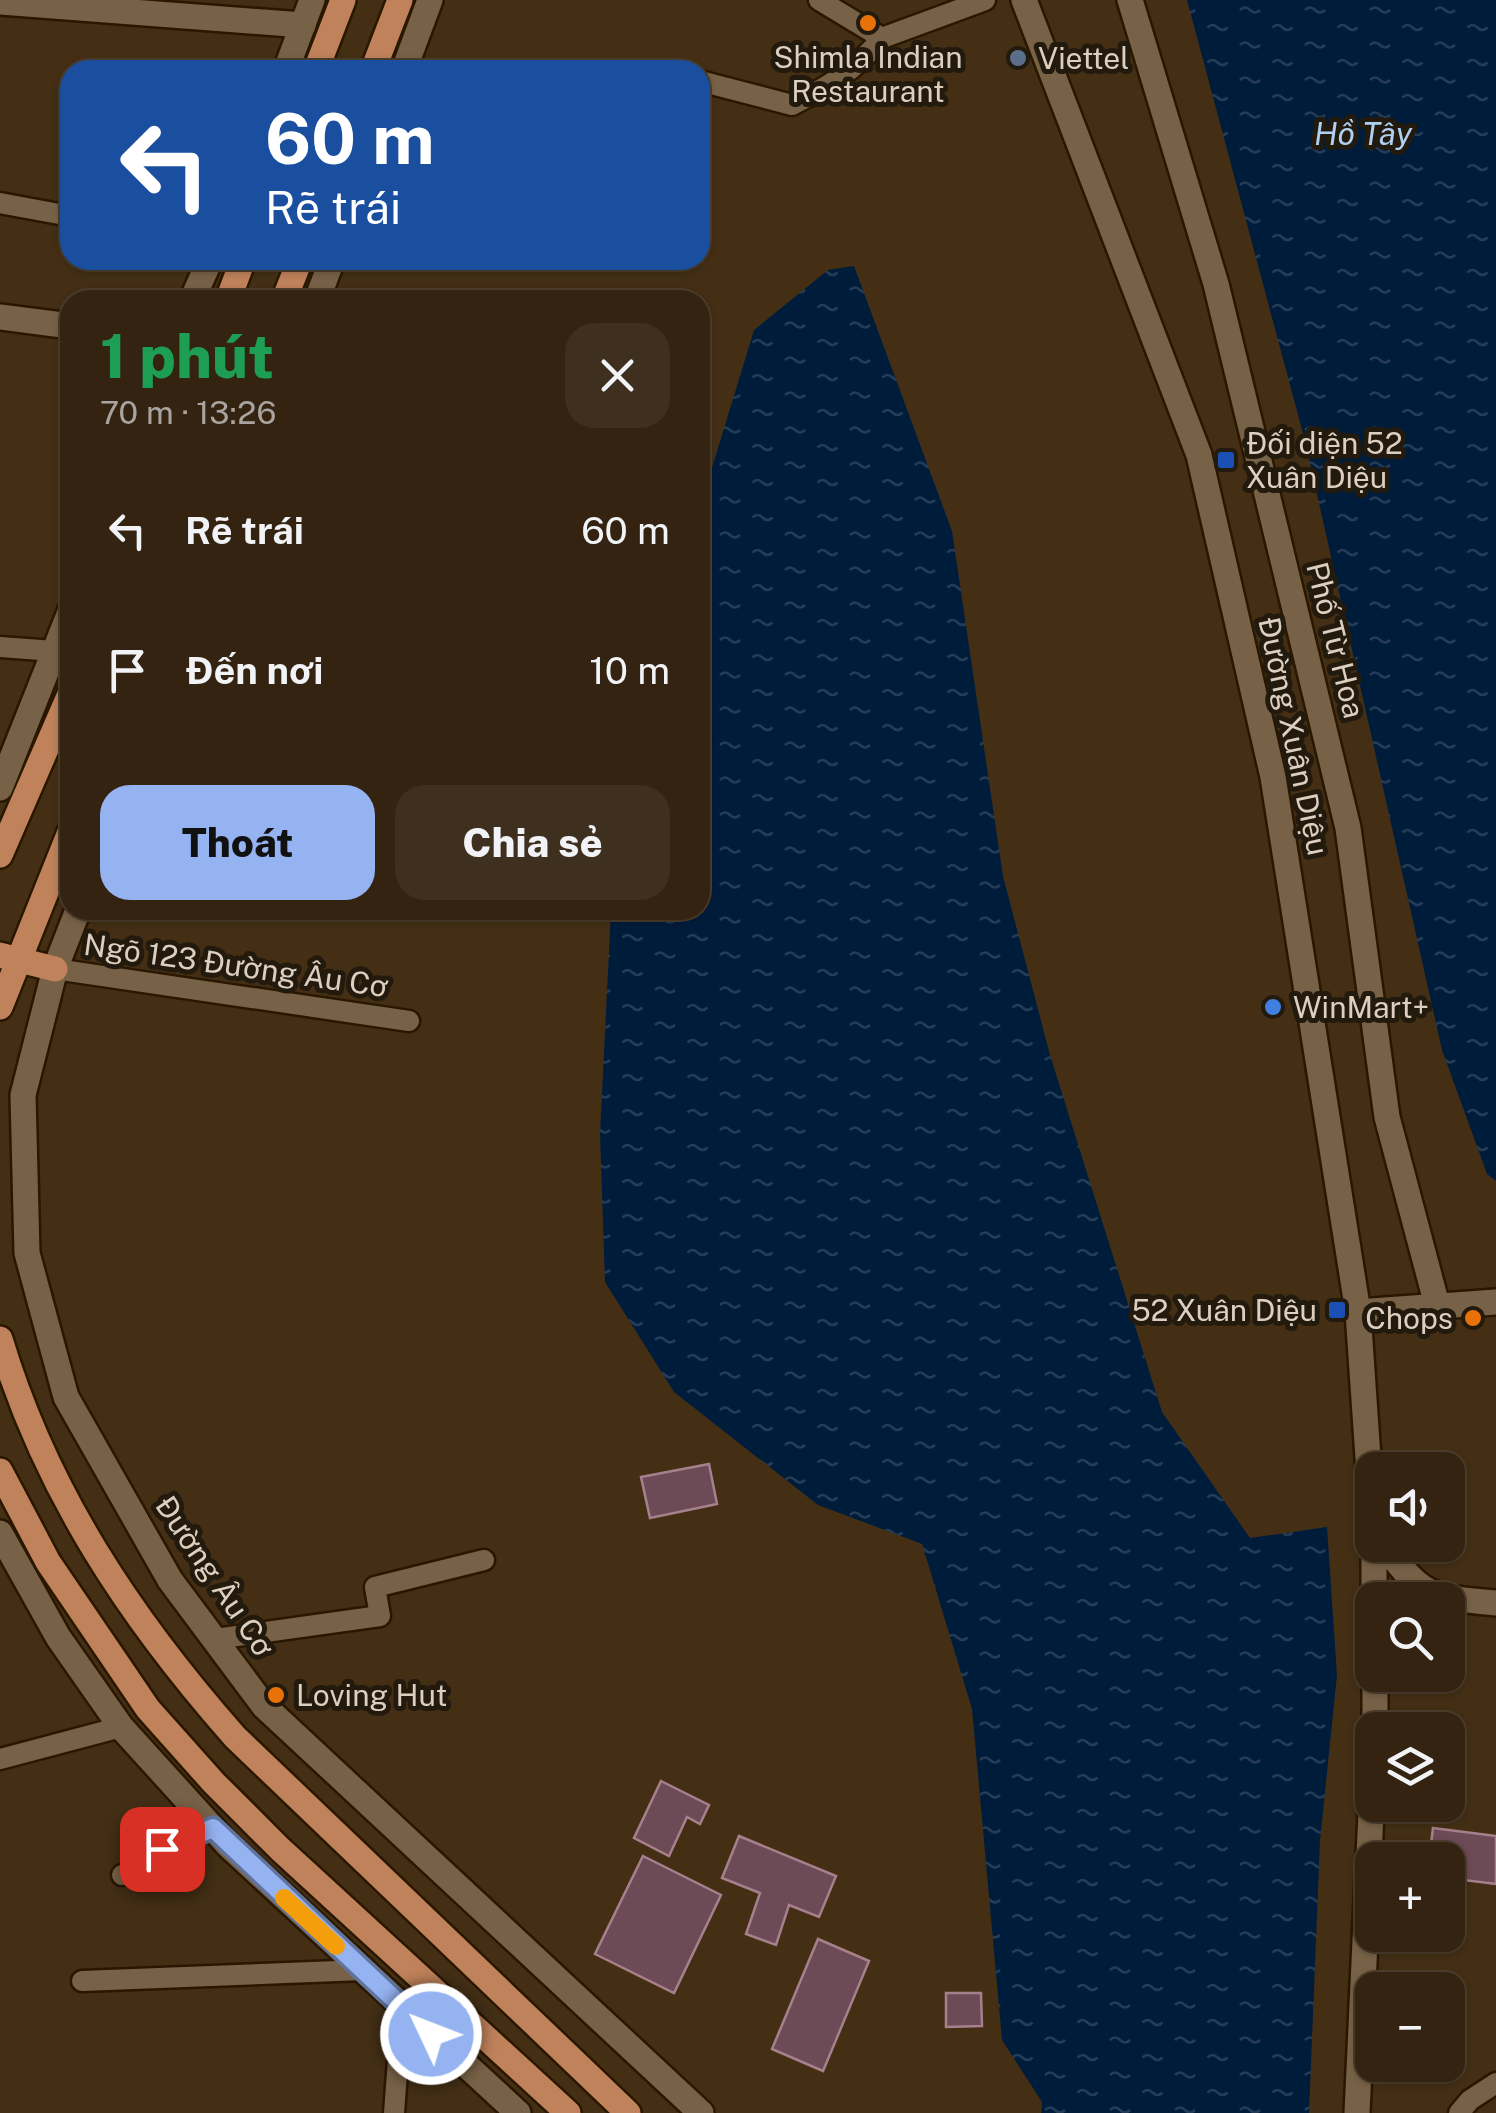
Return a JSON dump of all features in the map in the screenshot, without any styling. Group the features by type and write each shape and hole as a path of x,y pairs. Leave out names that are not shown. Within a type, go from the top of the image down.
{"main road":[{"path":"320,60 343,0"},
{"path":"378,60 400,0"},
{"path":"0,855 60,717"},
{"path":"0,1007 10,958 60,853"},
{"path":"10,958 54,968"},
{"path":"0,1339 30,1429 54,1477 98,1557 181,1676 234,1736 628,2113"},
{"path":"0,1471 48,1562 148,1709 280,1849 568,2113"}],"street":[{"path":"290,60 312,0"},
{"path":"408,60 430,0"},
{"name":"Đường Xuân Diệu","path":"1024,0 1199,455 1273,777 1358,1312 1368,1452"},
{"name":"Phố Từ Hoa","path":"1130,0 1216,284 1348,828 1386,1117 1437,1306"},
{"path":"0,2 303,25"},
{"path":"0,317 60,325"},
{"path":"0,788 60,636"},
{"name":"Đường Âu Cơ","path":"74,920 54,968 23,1095 27,1253 66,1397 170,1580 264,1706 701,2113"},
{"path":"1358,1312 1496,1302"},
{"path":"0,1533 58,1638 121,1727 213,1828 518,2113"},
{"path":"1397,1562 1412,1581 1430,1594 1496,1603"},
{"path":"121,1727 148,1709"},
{"path":"1358,2113 1371,1822"}],"lane":[{"path":"820,0 882,38"},
{"path":"710,84 792,105 837,82 862,62 882,38 985,0"},
{"path":"0,203 60,214"},
{"path":"0,648 54,651"},
{"name":"Ngõ 123 Đường Âu Cơ","path":"54,968 409,1022"},
{"path":"215,1639 380,1616 375,1587 484,1560"},
{"path":"0,1759 121,1727"},
{"path":"122,1874 149,1867 162,1849 213,1828"},
{"path":"82,1981 362,1970"},
{"path":"394,2113 402,2007"},
{"path":"1459,2113 1470,2100 1496,2083"}],"water":[{"name":"Hồ Tây","path":"1187,0 1496,0 1496,1181 1487,1174 1442,1050 1305,441"},
{"path":"854,266 952,531 1003,876 1050,1055 1162,1412 1250,1538 1327,1527 1337,1675 1320,1841 1309,2113 1041,2113 1042,2102 1002,2040 972,1709 922,1544 818,1505 674,1392 605,1282 600,1134 611,920 710,920 710,474 754,330 828,270"}],"building":[{"path":"709,1464 717,1504 650,1518 641,1477"},
{"path":"661,1781 709,1805 700,1824 687,1817 669,1856 634,1838"},
{"path":"1433,1828 1496,1836 1496,1884 1465,1880 1465,1842 1431,1842"},
{"path":"739,1836 836,1876 819,1917 789,1905 776,1945 746,1934 760,1893 722,1878"},
{"path":"643,1856 721,1895 674,1993 595,1954"},
{"path":"818,1939 869,1961 823,2071 772,2049"},
{"path":"946,1993 981,1993 982,2026 946,2027"}],"slow traffic":[{"path":"284,1898 336,1946"}],"place":[{"name":"Shimla Indian Restaurant","path":"868,23"},
{"name":"Viettel","path":"1018,58"},
{"name":"Đối diện 52 Xuân Diệu","path":"1226,460"},
{"name":"WinMart+","path":"1273,1007"},
{"name":"52 Xuân Diệu","path":"1337,1310"},
{"name":"Chops","path":"1473,1318"},
{"name":"Loving Hut","path":"276,1695"}],"route":[{"path":"162,1849 213,1828 431,2034"}]}
